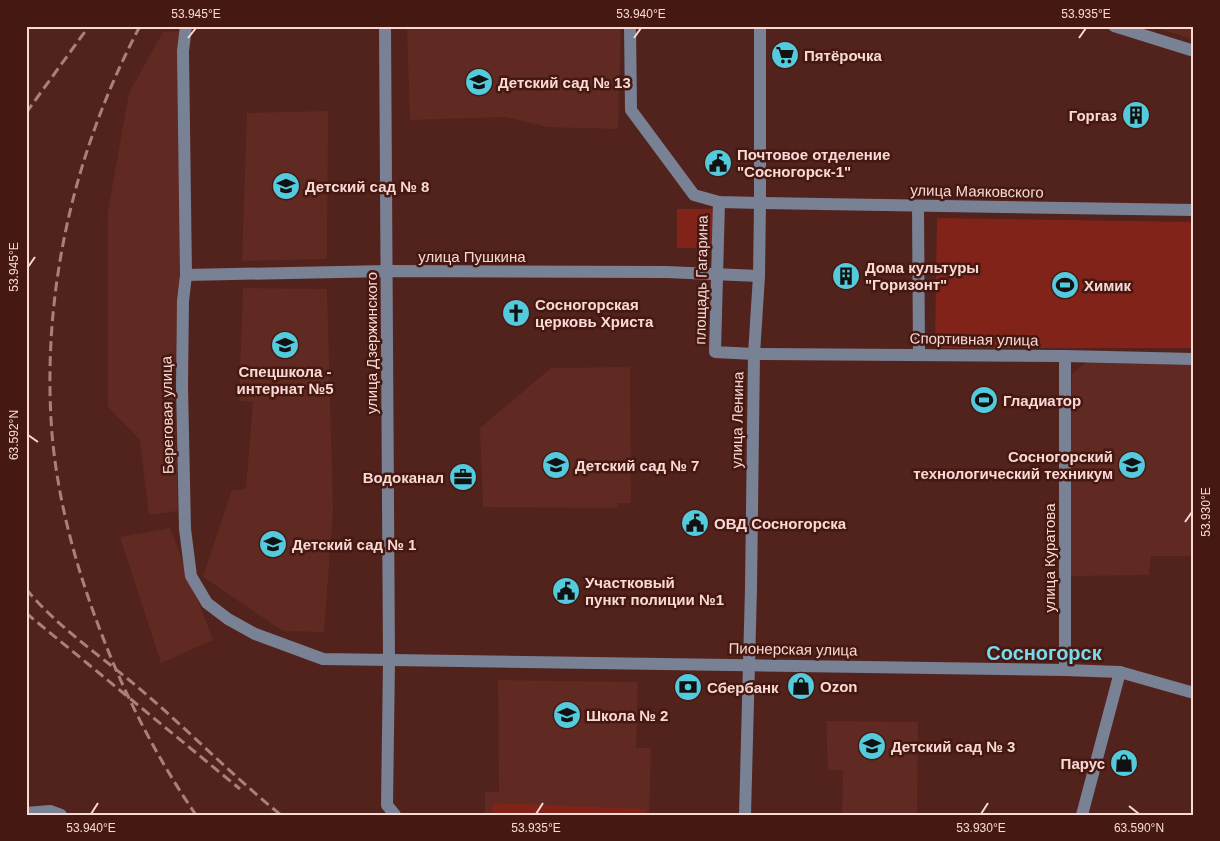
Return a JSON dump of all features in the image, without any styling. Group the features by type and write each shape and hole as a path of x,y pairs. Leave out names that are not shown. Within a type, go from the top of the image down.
{"street":[{"name":"Береговая улица","path":"186,26 183,51 186,275 183,301 182,386 185,529 191,576 207,603 228,619 255,634 323,659 389,660"},
{"name":"улица Дзержинского","path":"385,26 389,660 387,805 395,815"},
{"name":"улица Маяковского","path":"630,26 631,110 694,195 718,202 1194,210"},
{"name":"улица Ленина","path":"745,815 754,354 759,276 760,26"},
{"path":"1114,26 1194,51"},
{"name":"площадь Гагарина","path":"718,202 715,352 754,354"},
{"path":"918,206 919,354"},
{"name":"улица Пушкина","path":"186,275 387,271 666,272 759,276"},
{"name":"Спортивная улица","path":"754,354 919,354 1194,359"},
{"name":"улица Куратова","path":"1065,356 1065,670"},
{"name":"Пионерская улица","path":"389,660 1120,672 1194,693"},
{"path":"1082,815 1120,672"},
{"path":"26,812 50,811 61,815"}],"shaded area":[{"path":"407,26 621,26 618,129 548,127 506,117 410,120"},
{"path":"1152,26 1194,26 1194,40"},
{"path":"180,31 180,265 174,379 178,511 149,515 140,440 108,407 108,211 129,93 163,32"},
{"name":"Детский сад № 8","path":"328,111 327,259 242,261 247,113"},
{"path":"677,209 716,209 714,248 677,248"},
{"name":"Химик","path":"937,218 1194,222 1194,348 935,348"},
{"name":"Детский сад № 1","path":"243,288 327,289 333,510 324,632 283,631 203,577 232,490 246,489 253,402 239,401"},
{"name":"Сосногорский технологический техникум","path":"1087,362 1194,365 1194,556 1151,556 1149,575 1069,576 1072,374"},
{"name":"Детский сад № 7","path":"630,367 631,503 618,503 617,508 483,507 480,428 551,368"},
{"path":"170,528 213,640 161,663 120,537"},
{"name":"Школа № 2","path":"498,680 638,682 636,748 651,748 649,815 485,815 485,792 499,792"},
{"name":"Детский сад № 3","path":"826,721 918,722 917,815 842,815 843,770 828,770"},
{"path":"493,803 646,809 646,815 492,815"}],"railway":[{"path":"26,113 89,26"},
{"path":"140,26 117,74 97,123 80,173 67,224 52,328 50,381 52,434 55,465 67,526 94,615 117,672 143,727 196,815"},
{"path":"26,589 54,618 147,695 281,815"},
{"path":"26,613 240,789"}],"place":[{"name":"Пятёрочка","path":"785,55"},
{"name":"Детский сад № 13","path":"479,82"},
{"name":"Горгаз","path":"1136,115"},
{"name":"Почтовое отделение \"Сосногорск-1\"","path":"718,163"},
{"name":"Детский сад № 8","path":"286,186"},
{"name":"Дома культуры \"Горизонт\"","path":"846,276"},
{"name":"Химик","path":"1065,285"},
{"name":"Сосногорская церковь Христа","path":"516,313"},
{"name":"Спецшкола - интернат №5","path":"285,345"},
{"name":"Гладиатор","path":"984,400"},
{"name":"Детский сад № 7","path":"556,465"},
{"name":"Сосногорский технологический техникум","path":"1132,465"},
{"name":"Водоканал","path":"463,477"},
{"name":"ОВД Сосногорска","path":"695,523"},
{"name":"Детский сад № 1","path":"273,544"},
{"name":"Участковый пункт полиции №1","path":"566,591"},
{"name":"Ozon","path":"801,686"},
{"name":"Сбербанк","path":"688,687"},
{"name":"Школа № 2","path":"567,715"},
{"name":"Детский сад № 3","path":"872,746"},
{"name":"Парус","path":"1124,763"}],"district":[{"name":"Сосногорск","path":"1044,653"}]}
